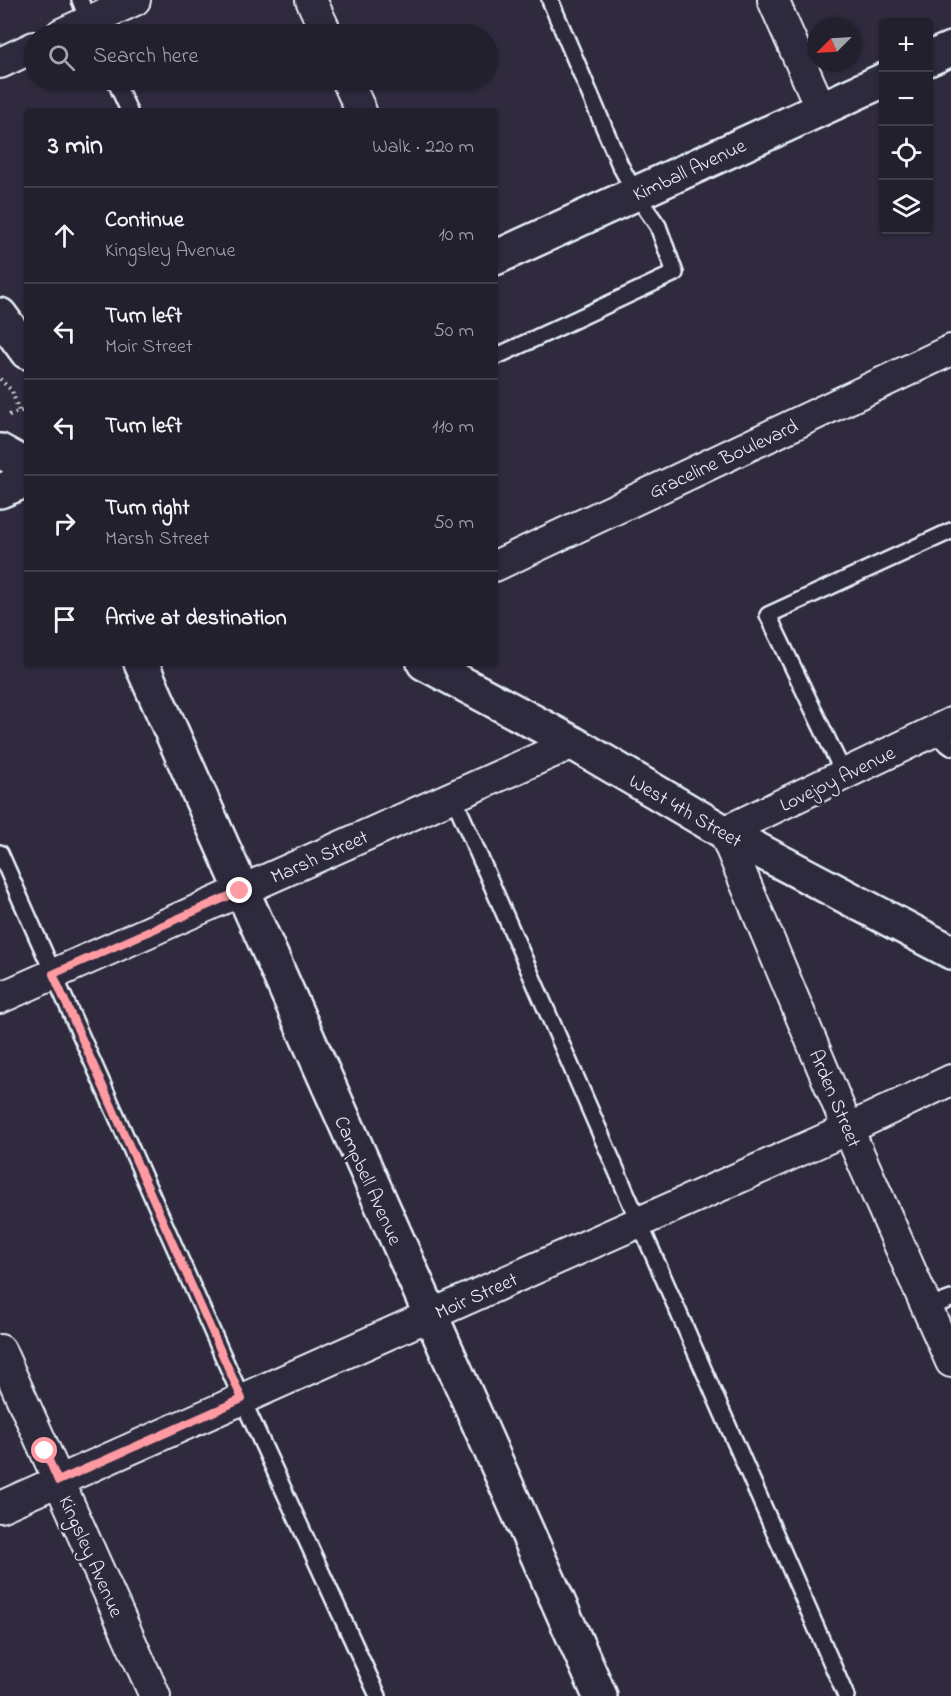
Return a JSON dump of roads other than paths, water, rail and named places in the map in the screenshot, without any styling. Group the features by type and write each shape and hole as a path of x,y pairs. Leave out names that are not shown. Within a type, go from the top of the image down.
{"main road":[{"path":"933,57 951,49"},
{"name":"Kimball Avenue","path":"498,257 879,82"},
{"path":"0,315 24,348"},
{"path":"0,451 24,464"},
{"path":"0,491 24,481"},
{"name":"Campbell Avenue","path":"142,666 240,891 600,1696"},
{"name":"West 4th Street","path":"430,666 573,743 724,832 951,952"}],"street":[{"path":"88,19 135,0"},
{"path":"312,0 323,24"},
{"path":"773,0 821,109"},
{"path":"0,63 24,52"},
{"path":"352,90 360,108"},
{"name":"Graceline Boulevard","path":"498,565 951,350"},
{"name":"Lovejoy Avenue","path":"724,832 844,774 944,734"},
{"name":"Marsh Street","path":"0,998 573,743"},
{"name":"Arden Street","path":"724,832 848,1129 939,1303 951,1362"},
{"name":"Moir Street","path":"0,1507 848,1129 951,1080"},
{"name":"Kingsley Avenue","path":"0,1350 154,1696"}],"lane":[{"path":"498,356 675,273 658,225 635,193 620,165 550,0"},
{"path":"120,90 128,108"},
{"path":"844,774 768,615 951,531"},
{"path":"453,796 641,1221 846,1696"},
{"path":"0,853 242,1399 378,1696"}]}
